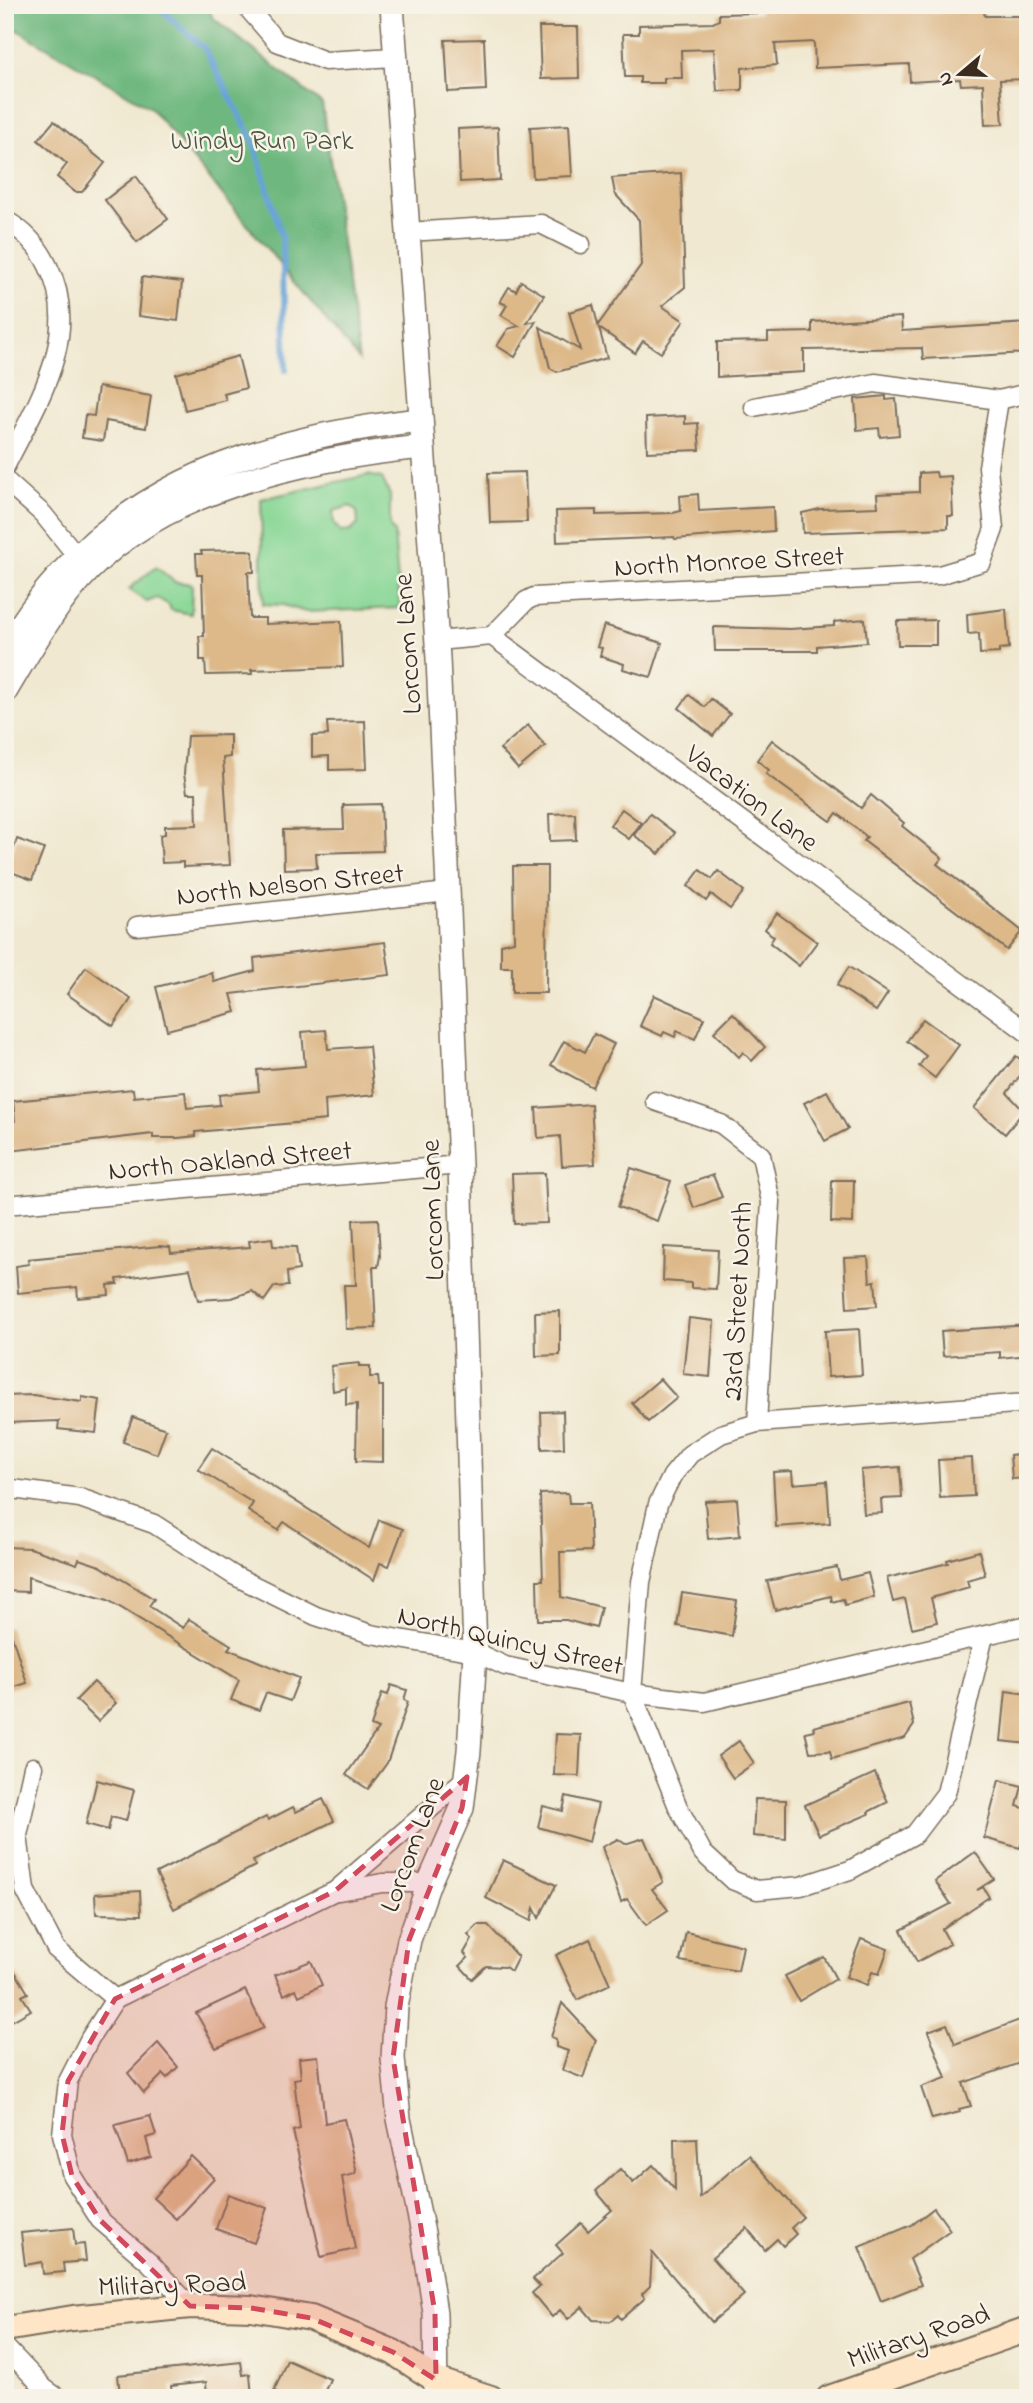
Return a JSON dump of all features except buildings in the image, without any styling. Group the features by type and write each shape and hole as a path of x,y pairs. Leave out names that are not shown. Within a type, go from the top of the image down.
{"main road":[{"name":"Military Road","path":"5,2329 73,2318 190,2306 251,2308 311,2318 393,2352 436,2389 491,2398"},
{"name":"Military Road","path":"829,2398 1028,2329"}],"street":[{"path":"245,5 277,42 324,61 395,57"},
{"name":"Lorcom Lane","path":"392,5 437,641 460,1165 475,1652 467,1777 462,1808 429,1883 408,1940 396,2007 393,2058 398,2119 423,2233 435,2313 436,2389"},
{"path":"5,219 24,230 43,254 56,281 62,305 62,329 54,364 5,467"},
{"path":"407,232 541,224 581,244"},
{"path":"754,407 875,383 999,400 1028,393"},
{"name":"North Monroe Street","path":"492,636 526,601 534,597 939,575 982,562 994,528 988,467 999,400"},
{"path":"5,692 82,563 116,520 193,477 266,449 304,439 420,420"},
{"path":"5,650 51,585 82,563 116,547 183,505 233,485 354,455 422,447"},
{"path":"5,480 43,514 82,563"},
{"path":"437,641 492,636"},
{"name":"Vacation Lane","path":"492,636 1028,1033"},
{"name":"North Nelson Street","path":"137,926 448,892"},
{"name":"23rd Street North","path":"655,1101 721,1124 761,1155 771,1202 757,1423 721,1434 690,1454 672,1476 658,1504 641,1582 632,1693 678,1807 703,1853 732,1880 757,1890 801,1886 850,1870 915,1835 946,1793 984,1636"},
{"name":"North Oakland Street","path":"5,1205 460,1165"},
{"path":"757,1423 1028,1403"},
{"name":"North Quincy Street","path":"5,1488 80,1497 154,1524 233,1575 306,1613 371,1634 475,1652 505,1666 632,1693 704,1702 1028,1625"},
{"path":"33,1767 18,1835 25,1890 56,1949 115,1999"},
{"path":"190,2306 150,2263 100,2220 72,2176 62,2134 68,2081 90,2038 115,1999 335,1891 467,1777"},
{"path":"335,1891 382,1883 429,1883"},
{"path":"5,2347 44,2388 58,2398"}],"highlighted area":[{"path":"467,1777 462,1808 409,1940 393,2058 435,2313 436,2380 393,2352 311,2318 251,2308 190,2306 100,2220 72,2176 62,2134 68,2081 115,1999 335,1891"}],"green space":[{"name":"Windy Run Park","path":"5,5 209,5 212,17 322,104 359,360 151,108 5,23"},
{"path":"368,475 382,478 390,495 390,528 394,532 400,608 306,612 283,605 263,604 261,499","holes":["350,506 357,512 358,524 351,531 341,532 334,524 333,511"]},
{"path":"156,567 175,582 192,584 191,614 171,610 169,605 157,598 147,602 129,589"}],"waterway":[{"path":"156,5 204,48 253,140 282,237 286,370"}]}
